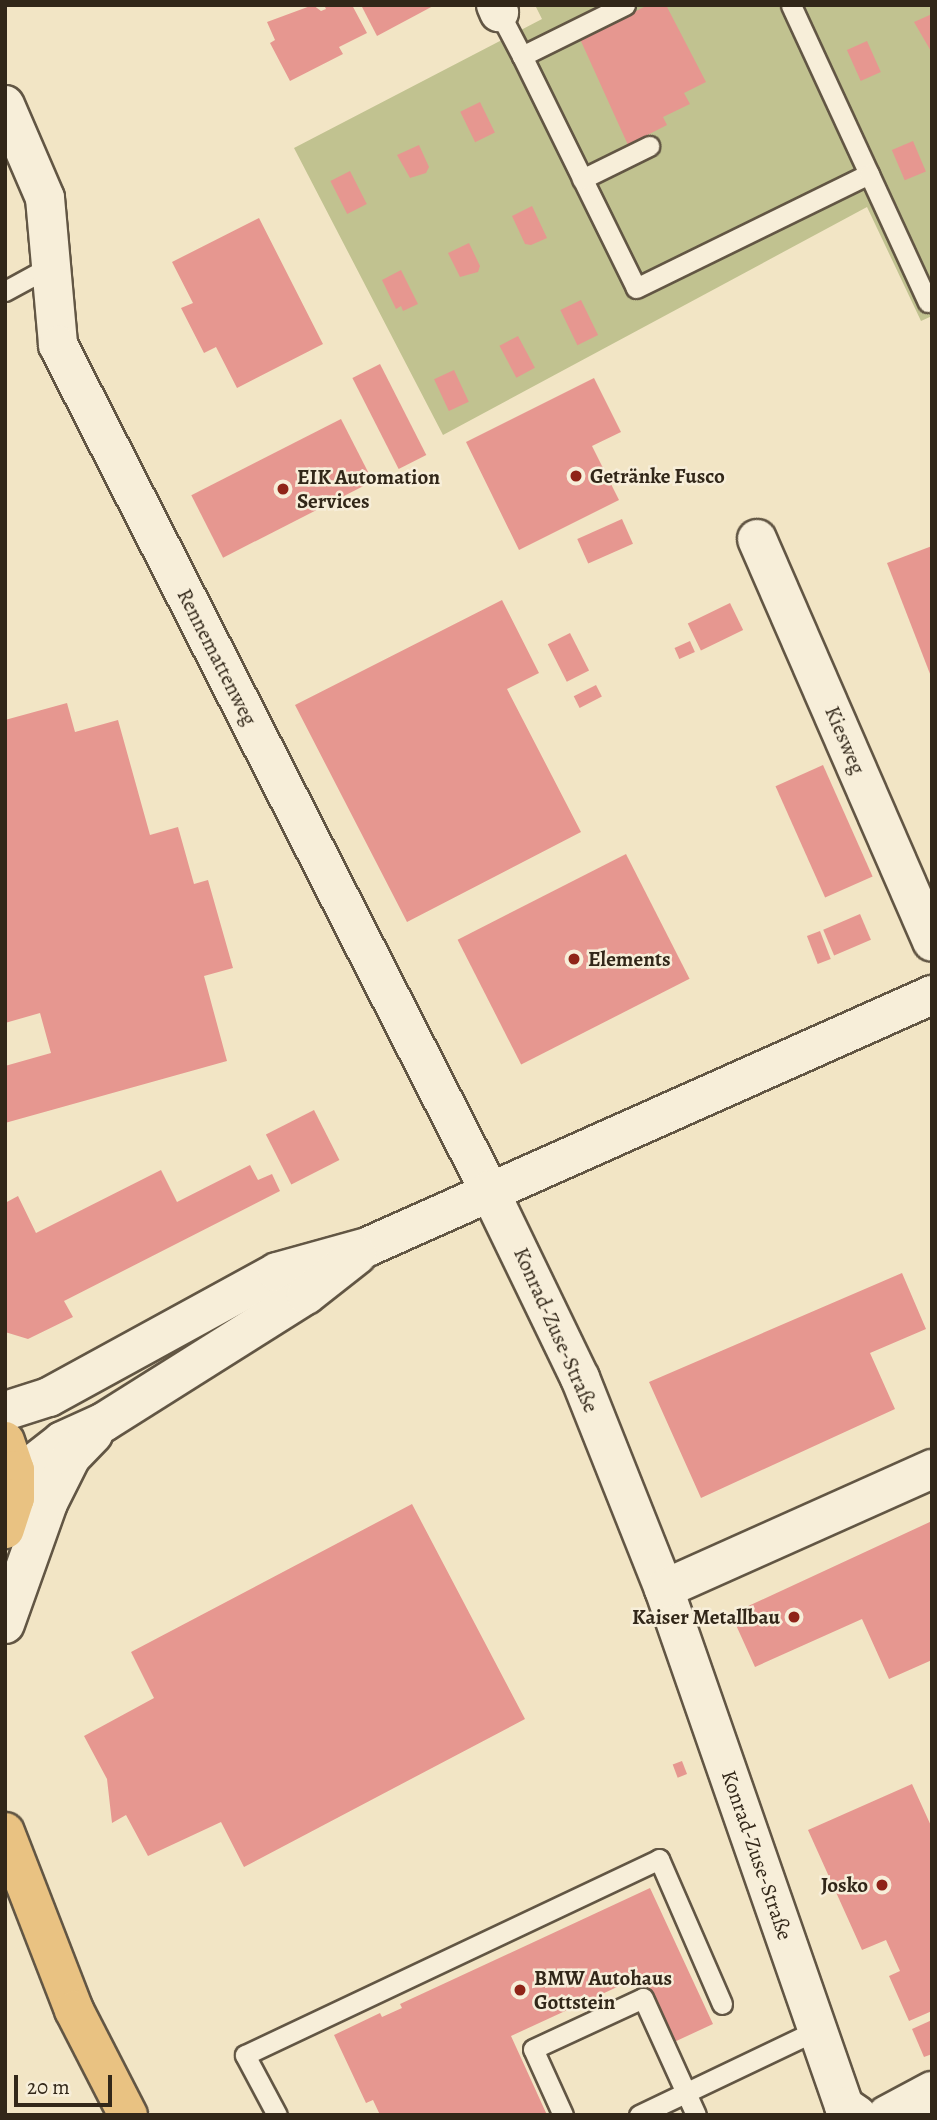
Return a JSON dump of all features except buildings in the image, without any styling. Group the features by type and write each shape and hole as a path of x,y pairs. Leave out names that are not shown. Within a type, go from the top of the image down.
{"main road":[{"path":"5,1441 15,1470 10,1514"},
{"path":"5,1832 74,2010 128,2115"}],"street":[{"name":"Rennemattenweg","path":"5,105 14,148 46,198 58,345 489,1190"},
{"name":"Kiesweg","path":"757,539 932,942"},
{"path":"5,1412 49,1397 277,1272 367,1247 489,1190 932,995"},
{"name":"Konrad-Zuse-Straße","path":"489,1190 580,1378 664,1589 844,2106 857,2115"},
{"path":"10,1514 33,1464 62,1441 104,1422 306,1295 367,1247"},
{"path":"5,1624 48,1503 71,1457 104,1422"},
{"path":"664,1589 932,1469"},
{"path":"887,2115 932,2091"}],"lane":[{"path":"522,56 625,5"},
{"path":"791,5 928,302"},
{"path":"498,9 636,288 869,174"},
{"path":"582,178 649,146"},
{"path":"5,291 51,266"},
{"path":"277,2115 245,2055 659,1859 722,2004"},
{"path":"563,2115 533,2049 643,1998 696,2115"},
{"path":"639,2115 817,2030"}],"green space":[{"path":"535,5 932,5 932,316 921,321 867,207 443,435 294,148 542,19"}],"place":[{"name":"Getränke Fusco","path":"576,476"},
{"name":"EIK Automation Services","path":"283,489"},
{"name":"Elements","path":"574,959"},
{"name":"Kaiser Metallbau","path":"794,1617"},
{"name":"Josko","path":"882,1885"},
{"name":"BMW Autohaus Gottstein","path":"520,1990"}]}
